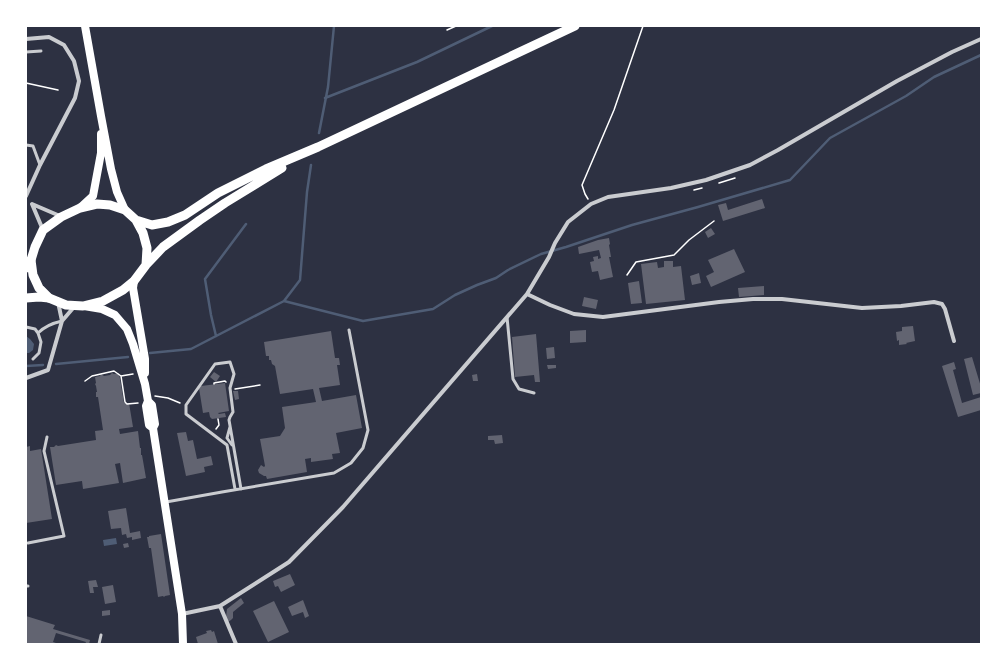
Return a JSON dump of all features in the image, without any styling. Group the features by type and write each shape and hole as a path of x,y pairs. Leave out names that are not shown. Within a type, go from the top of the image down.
{"main road":[{"path":"86,26 101,116 117,192 126,210 136,220 144,233 147,248 146,265"},
{"path":"136,220 152,225 168,222 185,215 218,193 259,172 318,148 575,26"},
{"path":"80,208 93,196 101,153 101,116"},
{"path":"79,306 103,301 123,290 134,281 146,265 163,247 225,203 271,174 318,148"},
{"path":"26,268 31,260 43,230 61,217 80,208 97,204 110,205 126,210"},
{"path":"31,260 33,275 39,288 54,300"},
{"path":"134,281 133,288 145,359 145,400 149,425 153,428 182,614 183,644"},
{"path":"26,298 38,297 54,300 66,305 102,309 115,315 127,329 145,384"}],"street":[{"path":"26,39 49,37 64,45 74,61 79,81 75,98 40,165 26,198 32,204 61,217"},
{"path":"182,614 220,606 288,562 343,507 527,294 568,222 591,204 608,197 671,188 706,180 750,165 897,81 952,52 981,39"},
{"path":"32,204 43,230"},
{"path":"527,294 574,314 603,317 753,299 782,300 862,308 901,306 934,302 942,304 945,309 954,341"},
{"path":"54,300 62,321"},
{"path":"26,378 48,370 62,321 79,306"},
{"path":"220,606 236,644"}],"lane":[{"path":"26,52 41,51"},
{"path":"26,145 33,146 40,165"},
{"path":"507,317 513,379 519,389 534,393"},
{"path":"38,332 53,323 62,321"},
{"path":"26,327 34,329 38,332 41,342 39,353 33,359"},
{"path":"164,503 334,473 351,463 363,448 368,430 349,330"},
{"path":"235,490 227,445 186,414 186,406 215,364 230,362 234,374 230,388 233,412 229,420 241,489"},
{"path":"28,543 64,536 44,451 47,438"},
{"path":"99,644 101,634"}],"path":[{"path":"447,30 456,26"},
{"path":"591,204 582,185 614,110 643,26"},
{"path":"26,83 58,90"},
{"path":"627,275 636,262 674,255 689,240 714,221"},
{"path":"85,381 92,376 114,371 121,376 135,374"},
{"path":"121,376 125,402 128,404 160,396 178,401 186,406"},
{"path":"212,434 219,425 218,419"}],"water":[{"path":"26,336 34,344 33,350 29,353 26,353"},
{"path":"116,538 117,544 104,546 103,540"}],"building":[{"path":"762,199 765,208 723,221 718,205 726,203 728,210"},
{"path":"711,228 715,234 708,238 705,232"},
{"path":"609,238 611,257 609,257 613,277 600,280 598,271 592,272 590,262 594,261 593,257 598,256 598,259 601,258 599,250 579,254 578,247"},
{"path":"734,249 745,272 711,287 706,276 714,272 708,260"},
{"path":"664,261 673,261 673,267 681,266 685,300 646,304 641,264 657,262 658,268 664,267"},
{"path":"699,273 701,283 692,285 690,276"},
{"path":"639,281 642,303 631,304 628,283"},
{"path":"764,286 764,295 739,297 738,288"},
{"path":"584,297 598,300 596,309 582,306"},
{"path":"913,326 915,341 899,345 896,332 902,331 902,327"},
{"path":"586,330 586,342 570,343 570,331"},
{"path":"331,331 335,358 339,358 340,365 337,365 340,385 319,388 322,401 356,395 362,428 336,433 340,453 332,454 333,459 311,462 311,458 305,459 307,472 267,479 266,476 259,473 258,470 261,465 264,467 265,466 260,439 280,436 285,428 282,407 316,402 313,389 280,394 275,366 272,364 271,360 269,360 269,356 266,356 264,342"},
{"path":"536,334 540,382 535,382 534,375 515,377 512,337"},
{"path":"554,347 555,358 547,359 546,348"},
{"path":"972,357 981,387 981,393 973,395 964,359"},
{"path":"954,362 956,369 953,370 962,403 981,397 981,410 958,417 942,366"},
{"path":"547,365 556,365 556,368 548,369"},
{"path":"214,372 220,376 216,382 210,377"},
{"path":"112,373 119,373 124,403 129,403 133,427 119,429 120,434 138,431 146,478 123,483 120,463 115,464 119,483 83,489 82,481 56,485 50,447 96,440 95,431 103,430 98,397 96,397 97,392 95,377 100,376 101,374 104,376"},
{"path":"477,374 478,381 473,381 472,375"},
{"path":"225,383 229,411 218,413 225,413 226,417 212,419 209,412 203,413 199,388 201,386"},
{"path":"233,391 238,391 239,399 235,400"},
{"path":"186,432 188,441 193,440 197,459 211,456 213,465 204,467 205,472 186,476 177,433"},
{"path":"502,435 503,443 495,444 494,440 488,440 488,436"},
{"path":"30,446 30,451 41,449 52,519 26,523 26,447"},
{"path":"126,508 130,533 140,531 141,538 132,540 132,537 127,538 126,534 122,535 121,528 111,529 108,511"},
{"path":"161,534 170,595 158,597 151,548 149,548 147,537"},
{"path":"128,543 129,547 124,548 123,544"},
{"path":"290,574 295,585 281,592 278,586 275,587 273,581"},
{"path":"96,580 98,587 93,587 94,593 90,593 88,581"},
{"path":"113,585 116,602 105,604 102,587"},
{"path":"241,598 244,603 233,612 233,618 228,622 226,617 227,609"},
{"path":"303,600 309,616 305,618 303,612 292,616 288,607"},
{"path":"274,601 289,632 268,642 253,611"},
{"path":"110,610 110,615 102,616 102,611"},
{"path":"26,616 55,625 53,629 90,640 89,644 85,644 86,642 56,633 53,642 59,644 26,644"},
{"path":"211,630 212,632 214,631 218,644 198,644 196,637 207,633 206,631"}],"waterway":[{"path":"319,133 328,87 334,26"},
{"path":"325,98 417,62 492,26"},
{"path":"284,301 363,321 433,309 455,295 496,278 508,270 541,254 632,225 790,180 830,138 906,96 934,77 981,55"},
{"path":"150,353 191,349 284,301 300,280 307,192 311,165"},
{"path":"216,336 205,279 246,224"},
{"path":"56,364 128,357"},
{"path":"26,366 43,365"}]}
